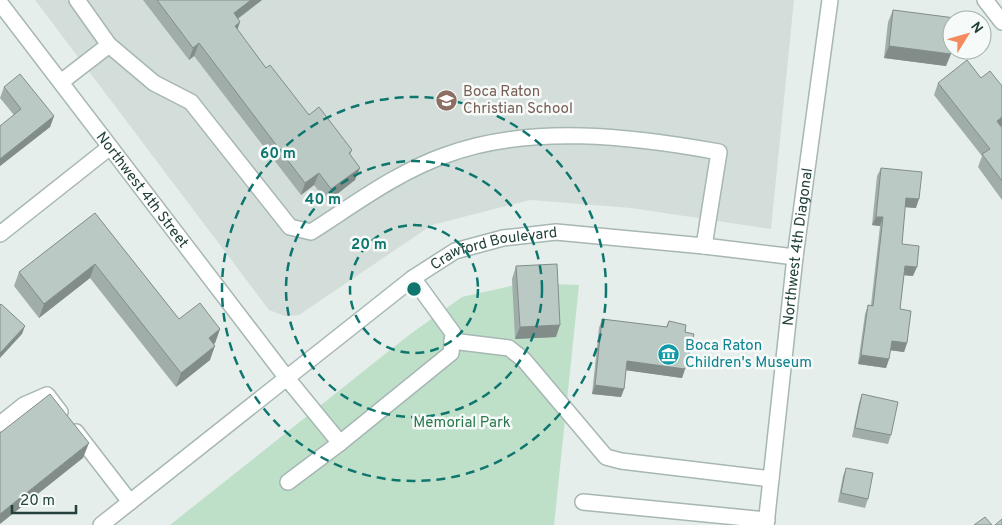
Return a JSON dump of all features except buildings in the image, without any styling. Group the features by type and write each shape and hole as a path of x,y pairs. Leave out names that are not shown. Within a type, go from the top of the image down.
{"street":[{"path":"76,0 109,45 154,83 191,102 290,227 312,232 397,177 446,154 506,139 576,135 678,145 719,152 704,246"},
{"name":"Northwest 4th Diagonal","path":"767,522 796,257 830,0"},
{"path":"985,0 1002,22"},
{"name":"Northwest 4th Street","path":"0,3 286,377 340,443"},
{"path":"61,82 109,45"},
{"path":"0,234 110,147"},
{"name":"Crawford Boulevard","path":"102,525 412,278 455,251 503,238 556,232 796,257"},
{"path":"288,482 340,443 451,353 452,334 412,278"},
{"path":"452,340 508,348 524,360 606,457 621,461 772,479"},
{"path":"0,424 24,405 47,395 130,502"},
{"path":"583,502 767,522"}],"shaded area":[{"name":"Boca Raton Christian School","path":"35,0 794,0 771,229 631,208 530,200 432,225 299,315 285,316 269,310"}],"green space":[{"name":"Memorial Park","path":"524,283 579,285 554,525 170,525 409,335 462,297"}],"place":[{"name":"Boca Raton Christian School","path":"447,100"},
{"name":"Boca Raton Children's Museum","path":"669,354"}]}
